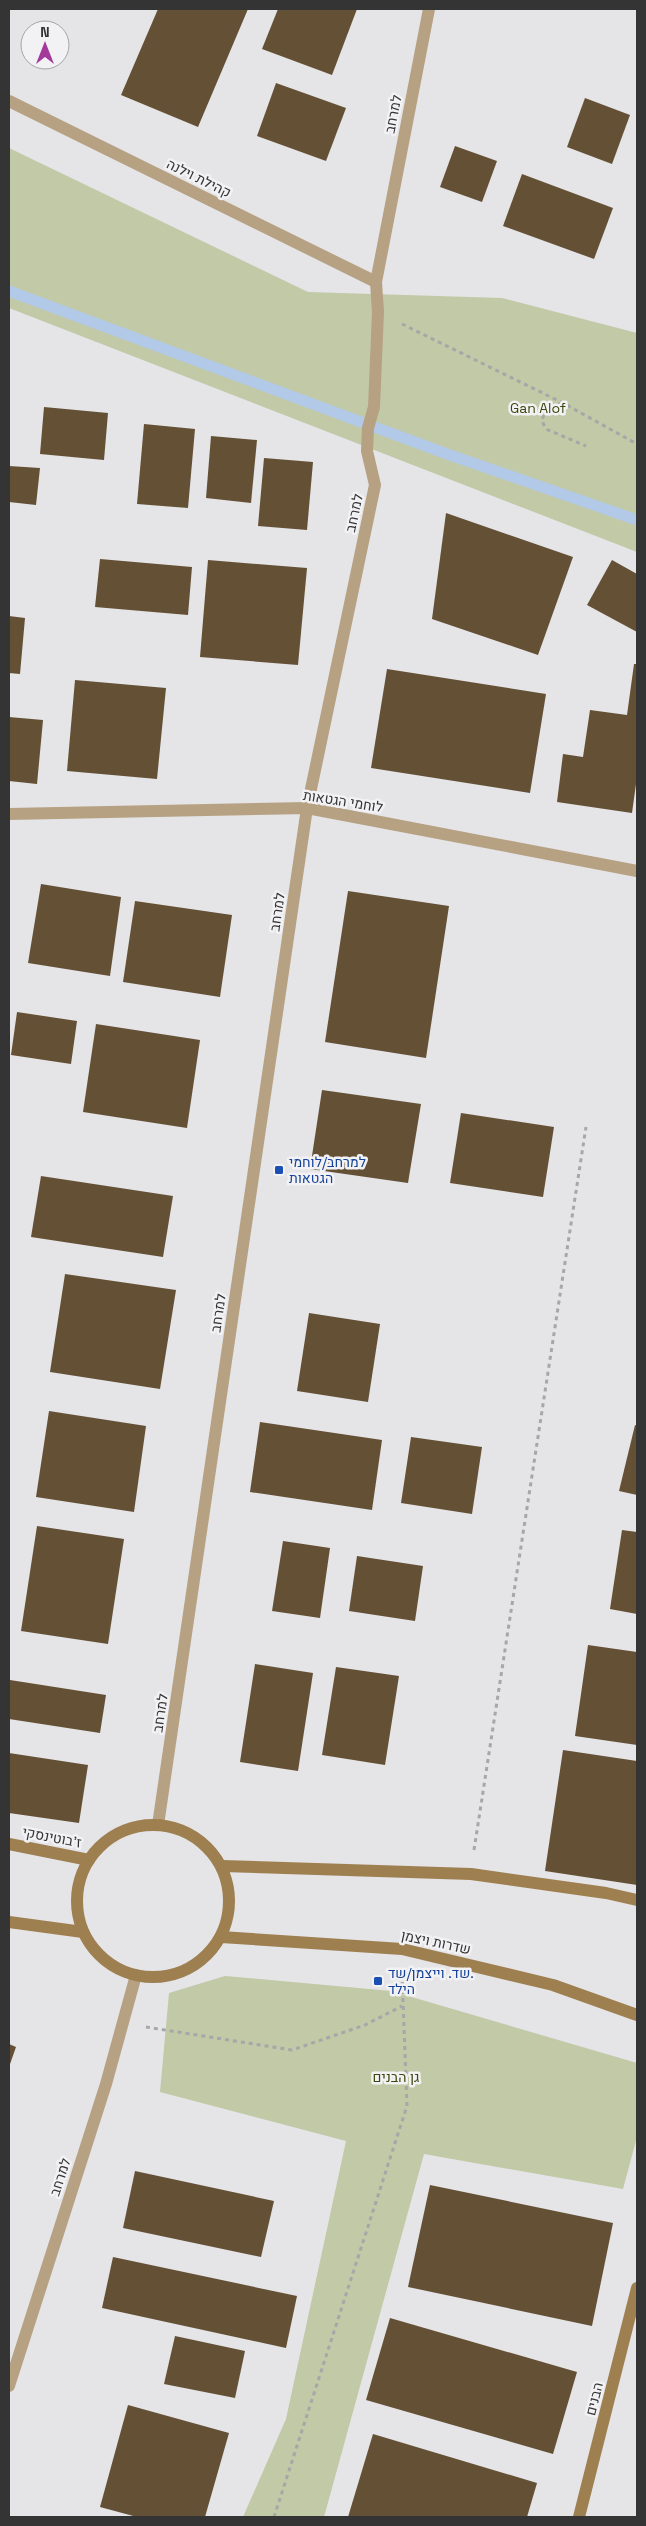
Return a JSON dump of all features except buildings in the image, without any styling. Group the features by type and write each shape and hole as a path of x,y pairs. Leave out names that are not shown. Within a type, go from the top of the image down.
{"street":[{"name":"למרחב","path":"158,1825 307,808 375,485 367,451 368,428 374,407 378,312 376,282 429,9"},
{"name":"קהילת וילנה","path":"9,101 376,282"},
{"name":"לוחמי הגטאות","path":"9,814 307,808 637,871"},
{"path":"158,1825 184,1831 206,1845 222,1866 229,1889 229,1914 221,1937 206,1956 186,1971 162,1977 136,1975 114,1967 96,1952 83,1932 77,1908 79,1883 89,1860 107,1840 131,1828 158,1825"},
{"name":"ז'בוטינסקי","path":"9,1844 89,1860"},
{"path":"222,1866 471,1874 606,1893 637,1900"},
{"path":"9,1922 83,1932"},
{"name":"שדרות ויצמן","path":"221,1937 402,1949 553,1985 637,2015"},
{"name":"למרחב","path":"9,2386 123,2024 136,1975"},
{"name":"הבנים","path":"579,2517 637,2288"}],"path":[{"path":"378,312 563,403 637,444"},
{"path":"563,403 545,409 542,420 546,429 586,446"},
{"path":"471,1874 586,1127"},
{"path":"274,2517 408,2106 402,2006 402,1949"},
{"path":"123,2024 292,2050 365,2026 402,2006"}],"green space":[{"name":"Gan Alof","path":"9,148 308,292 502,298 637,333 637,552 9,308"},
{"name":"גן הבנים","path":"225,1976 391,1991 637,2063 637,2137 623,2189 424,2154 324,2517 243,2517 286,2419 346,2141 160,2092 169,1993"}],"waterway":[{"path":"9,291 447,454 637,520"}],"place":[{"name":"למרחב/לוחמי הגטאות","path":"279,1170"},
{"name":"שד. וייצמן/שד. הילד","path":"378,1981"}]}
